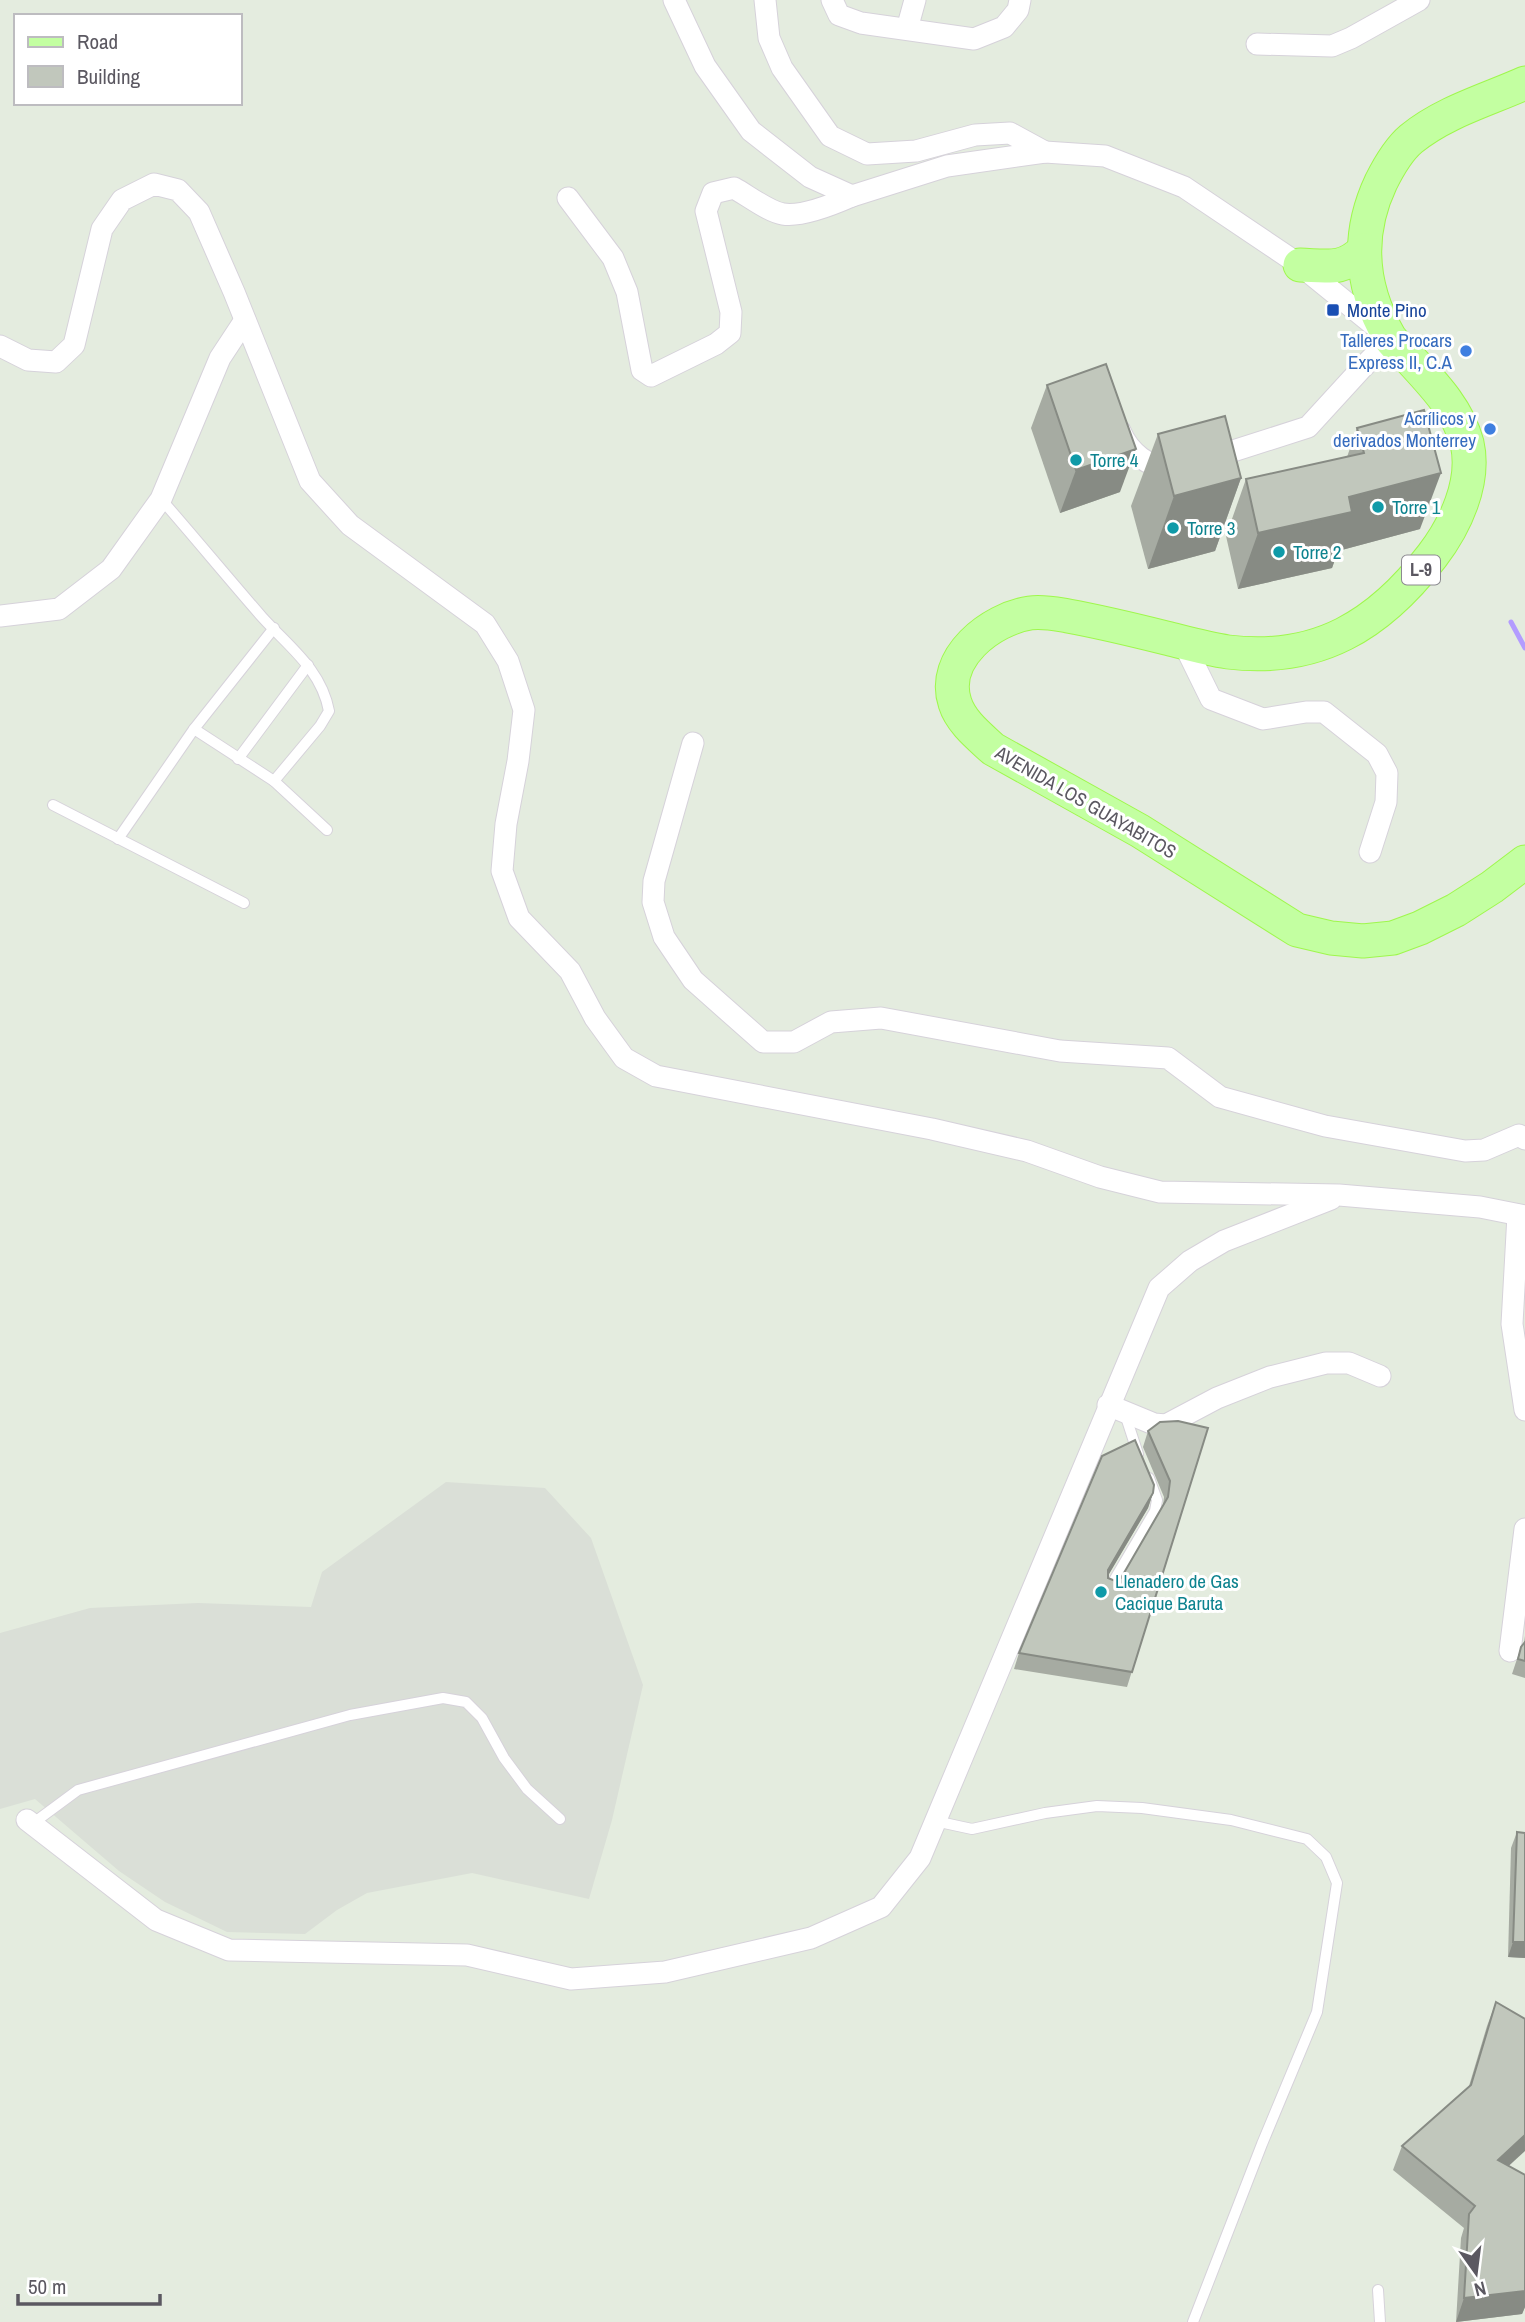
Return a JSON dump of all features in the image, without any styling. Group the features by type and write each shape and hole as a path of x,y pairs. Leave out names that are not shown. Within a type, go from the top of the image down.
{"main road":[{"name":"AVENIDA LOS GUAYABITOS","path":"1525,83 1442,119 1410,140 1392,161 1368,213 1364,232 1368,283 1391,340 1436,387 1458,418 1468,446 1465,492 1441,545 1413,581 1368,621 1337,638 1296,650 1273,653 1229,652 1068,615 1042,612 1019,616 1003,620 980,635 964,653 955,671 953,691 954,701 968,724 993,749 1139,831 1297,930 1352,940 1393,938 1420,929 1456,910 1525,862"},
{"path":"1300,265 1337,267 1354,260 1364,250"}],"street":[{"path":"674,0 705,66 751,131 810,177 852,196"},
{"path":"765,0 768,38 782,68 830,136 867,154 916,151 975,135 1010,133 1045,152"},
{"path":"832,0 839,15 861,23 974,39 1004,27 1018,10 1020,0"},
{"path":"907,29 915,0"},
{"path":"1257,44 1332,46 1419,0"},
{"path":"568,198 613,258 627,292 642,370 652,376 716,344 730,333 731,312 706,211 713,192 734,188 780,214 793,215 833,205 852,196 947,166 1045,152 1105,156 1184,187 1300,265 1391,340 1308,427 1214,458 1168,467 1141,460 1123,438 1112,414"},
{"path":"0,346 28,360 56,362 74,345 102,229 122,200 154,184 178,190 199,212 310,481 351,525 485,624 508,661 524,710 506,824 502,871 519,918 570,971 595,1018 624,1058 656,1076 932,1129 1027,1151 1100,1177 1160,1192 1339,1195 1480,1207 1521,1215 1512,1324 1525,1410"},
{"path":"0,616 59,610 111,569 161,499 220,358 245,320"},
{"path":"1183,642 1211,699 1263,719 1324,712 1377,754 1387,773 1386,802 1370,852"},
{"path":"693,743 654,881 653,902 664,937 693,980 763,1042 794,1042 831,1022 881,1018 1060,1051 1168,1058 1220,1097 1325,1126 1465,1151 1484,1150 1519,1135 1525,1139"},
{"path":"30,1822 156,1920 229,1950 467,1955 571,1979 665,1972 811,1938 881,1907 920,1858 1116,1410 1159,1288 1190,1261 1224,1241 1339,1195"},
{"path":"1116,1410 1154,1424 1166,1425 1217,1398 1270,1377 1326,1363 1349,1363 1380,1376"},
{"path":"1510,1651 1525,1529"}],"lane":[{"path":"161,499 300,654 318,680 326,698 329,711 320,726 274,781"},
{"path":"118,839 194,729 274,628"},
{"path":"238,760 308,665"},
{"path":"194,729 274,781 327,830"},
{"path":"53,805 244,903"},
{"path":"1109,1589 1155,1511 1157,1500 1116,1410"},
{"path":"30,1822 78,1790 351,1715 443,1698 466,1702 482,1718 527,1789 560,1819"},
{"path":"935,1821 972,1829 1097,1806 1142,1808 1231,1820 1307,1839 1326,1857 1337,1883 1317,2012 1193,2322"},
{"path":"1378,2290 1380,2322"}],"shaded area":[{"path":"446,1482 545,1488 591,1538 643,1685 612,1820 589,1899 472,1873 367,1893 337,1910 305,1934 227,1932 165,1902 119,1871 35,1799 0,1809 0,1633 90,1608 198,1603 311,1607 322,1572"}],"building":[{"path":"1106,364 1136,449 1076,470 1047,385"},
{"path":"1424,410 1441,473 1349,497 1352,512 1258,533 1246,479 1364,453 1357,428"},
{"path":"1225,416 1241,478 1174,496 1158,434"},
{"name":"Llenadero de Gas Cacique Baruta","path":"1178,1421 1208,1428 1132,1672 1019,1653 1102,1456 1135,1440 1154,1485 1153,1493 1108,1570 1108,1578 1115,1581 1121,1578 1168,1497 1170,1481 1148,1431 1160,1422"},
{"path":"1525,1642 1525,1661 1518,1659"},
{"path":"1517,1832 1525,1833 1525,1942 1513,1942"},
{"path":"1496,2002 1525,2019 1525,2135 1498,2160 1525,2175 1525,2291 1464,2298 1469,2214 1475,2206 1402,2146 1471,2085"}],"waterway":[{"path":"1511,622 1525,648"}],"place":[{"name":"Monte Pino","path":"1333,310"},
{"name":"Talleres Procars Express II, C.A","path":"1466,351"},
{"name":"Acrílicos y derivados Monterrey","path":"1490,429"},
{"name":"Torre 4","path":"1076,460"},
{"name":"Torre 1","path":"1378,507"},
{"name":"Torre 3","path":"1173,528"},
{"name":"Torre 2","path":"1279,552"},
{"name":"Llenadero de Gas Cacique Baruta","path":"1101,1592"}]}
